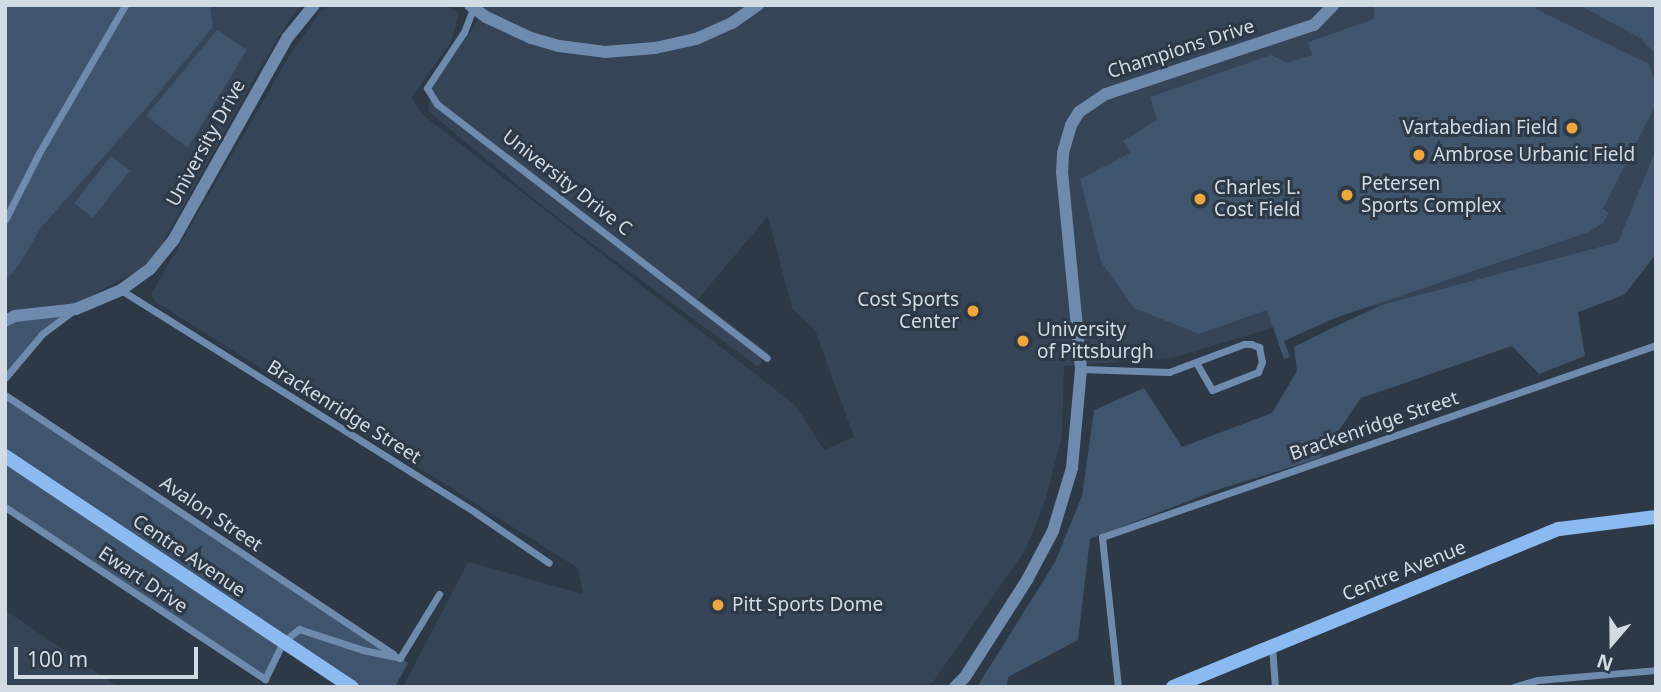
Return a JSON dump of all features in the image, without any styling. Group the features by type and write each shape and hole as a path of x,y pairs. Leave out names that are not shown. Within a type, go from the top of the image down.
{"main road":[{"name":"Centre Avenue","path":"5,456 352,687"},
{"name":"Centre Avenue","path":"1173,687 1559,529 1656,517"}],"street":[{"path":"5,220 39,153 125,5"},
{"name":"University Drive","path":"5,321 15,316 76,309 121,290 165,254 288,37 314,5"},
{"path":"472,6 531,38 559,46 605,52 655,48 696,39 732,23 758,5"},
{"name":"University Drive C","path":"472,6 464,32 427,88 437,104 767,358"},
{"name":"Champions Drive","path":"1081,369 1062,173 1067,136 1079,112 1114,91 1314,25 1332,7"},
{"name":"Brackenridge Street","path":"121,290 476,513 548,562"},
{"path":"5,378 42,334 76,309"},
{"path":"955,687 1015,600 1053,531 1072,468 1081,369 1169,372 1196,362 1251,344 1259,347 1262,362 1258,372 1212,390 1196,362"},
{"name":"Brackenridge Street","path":"1118,687 1102,537 1656,345"},
{"name":"Avalon Street","path":"5,396 400,658"},
{"name":"Ewart Drive","path":"5,507 265,678 283,642"},
{"path":"283,642 299,629 363,650 400,658 439,594"},
{"path":"1272,647 1275,687"},
{"path":"1513,687 1538,680 1656,670"}],"shaded area":[{"path":"5,5 302,5 291,17 260,68 151,264 71,306 5,314"},
{"path":"5,5 210,5 213,27 40,229 19,265 5,281"},
{"name":"University of Pittsburgh","path":"330,5 446,5 459,14 451,42 411,98 423,115 795,405 824,450 854,437 815,330 792,308 768,216 698,299 768,353 758,367 555,216 428,111 432,87 474,27 484,5 1580,5 1640,38 1656,55 1656,149 1618,242 1381,305 1302,319 1172,358 1064,366 1062,436 1046,498 1026,549 933,682 923,687 403,687 468,562 583,594 578,568 156,302 151,294 291,53 320,12"},
{"name":"Petersen Sports Complex","path":"1374,5 1537,5 1536,9 1649,64 1656,85 1656,104 1603,209 1609,213 1603,223 1589,232 1335,318 1284,341 1290,357 1284,359 1267,310 1199,334 1134,308 1101,262 1080,179 1130,153 1123,141 1157,120 1150,97 1271,55 1287,63 1312,55 1308,42 1374,19"},
{"path":"1579,5 1656,5 1656,55 1640,38"},
{"path":"217,30 247,50 188,148 146,116"},
{"path":"1656,149 1656,254 1624,295 1578,312 1585,356 1539,374 1512,346 1361,398 1320,458 1220,489 1090,539 1078,640 1008,677 1007,687 977,687 1055,562 1082,496 1094,410 1144,388 1182,447 1272,413 1297,371 1294,347 1324,332 1381,305 1618,242"},
{"path":"111,156 130,171 93,218 74,203"},
{"path":"76,309 42,334 5,378 5,321"},
{"path":"5,395 408,663 395,687 352,687 284,642 265,679 5,507"},
{"path":"5,610 118,687 5,687"}],"place":[{"name":"Vartabedian Field","path":"1572,128"},
{"name":"Ambrose Urbanic Field","path":"1419,155"},
{"name":"Petersen Sports Complex","path":"1347,195"},
{"name":"Charles L. Cost Field","path":"1200,199"},
{"name":"Cost Sports Center","path":"973,311"},
{"name":"University of Pittsburgh","path":"1023,341"},
{"name":"Pitt Sports Dome","path":"718,605"}]}
